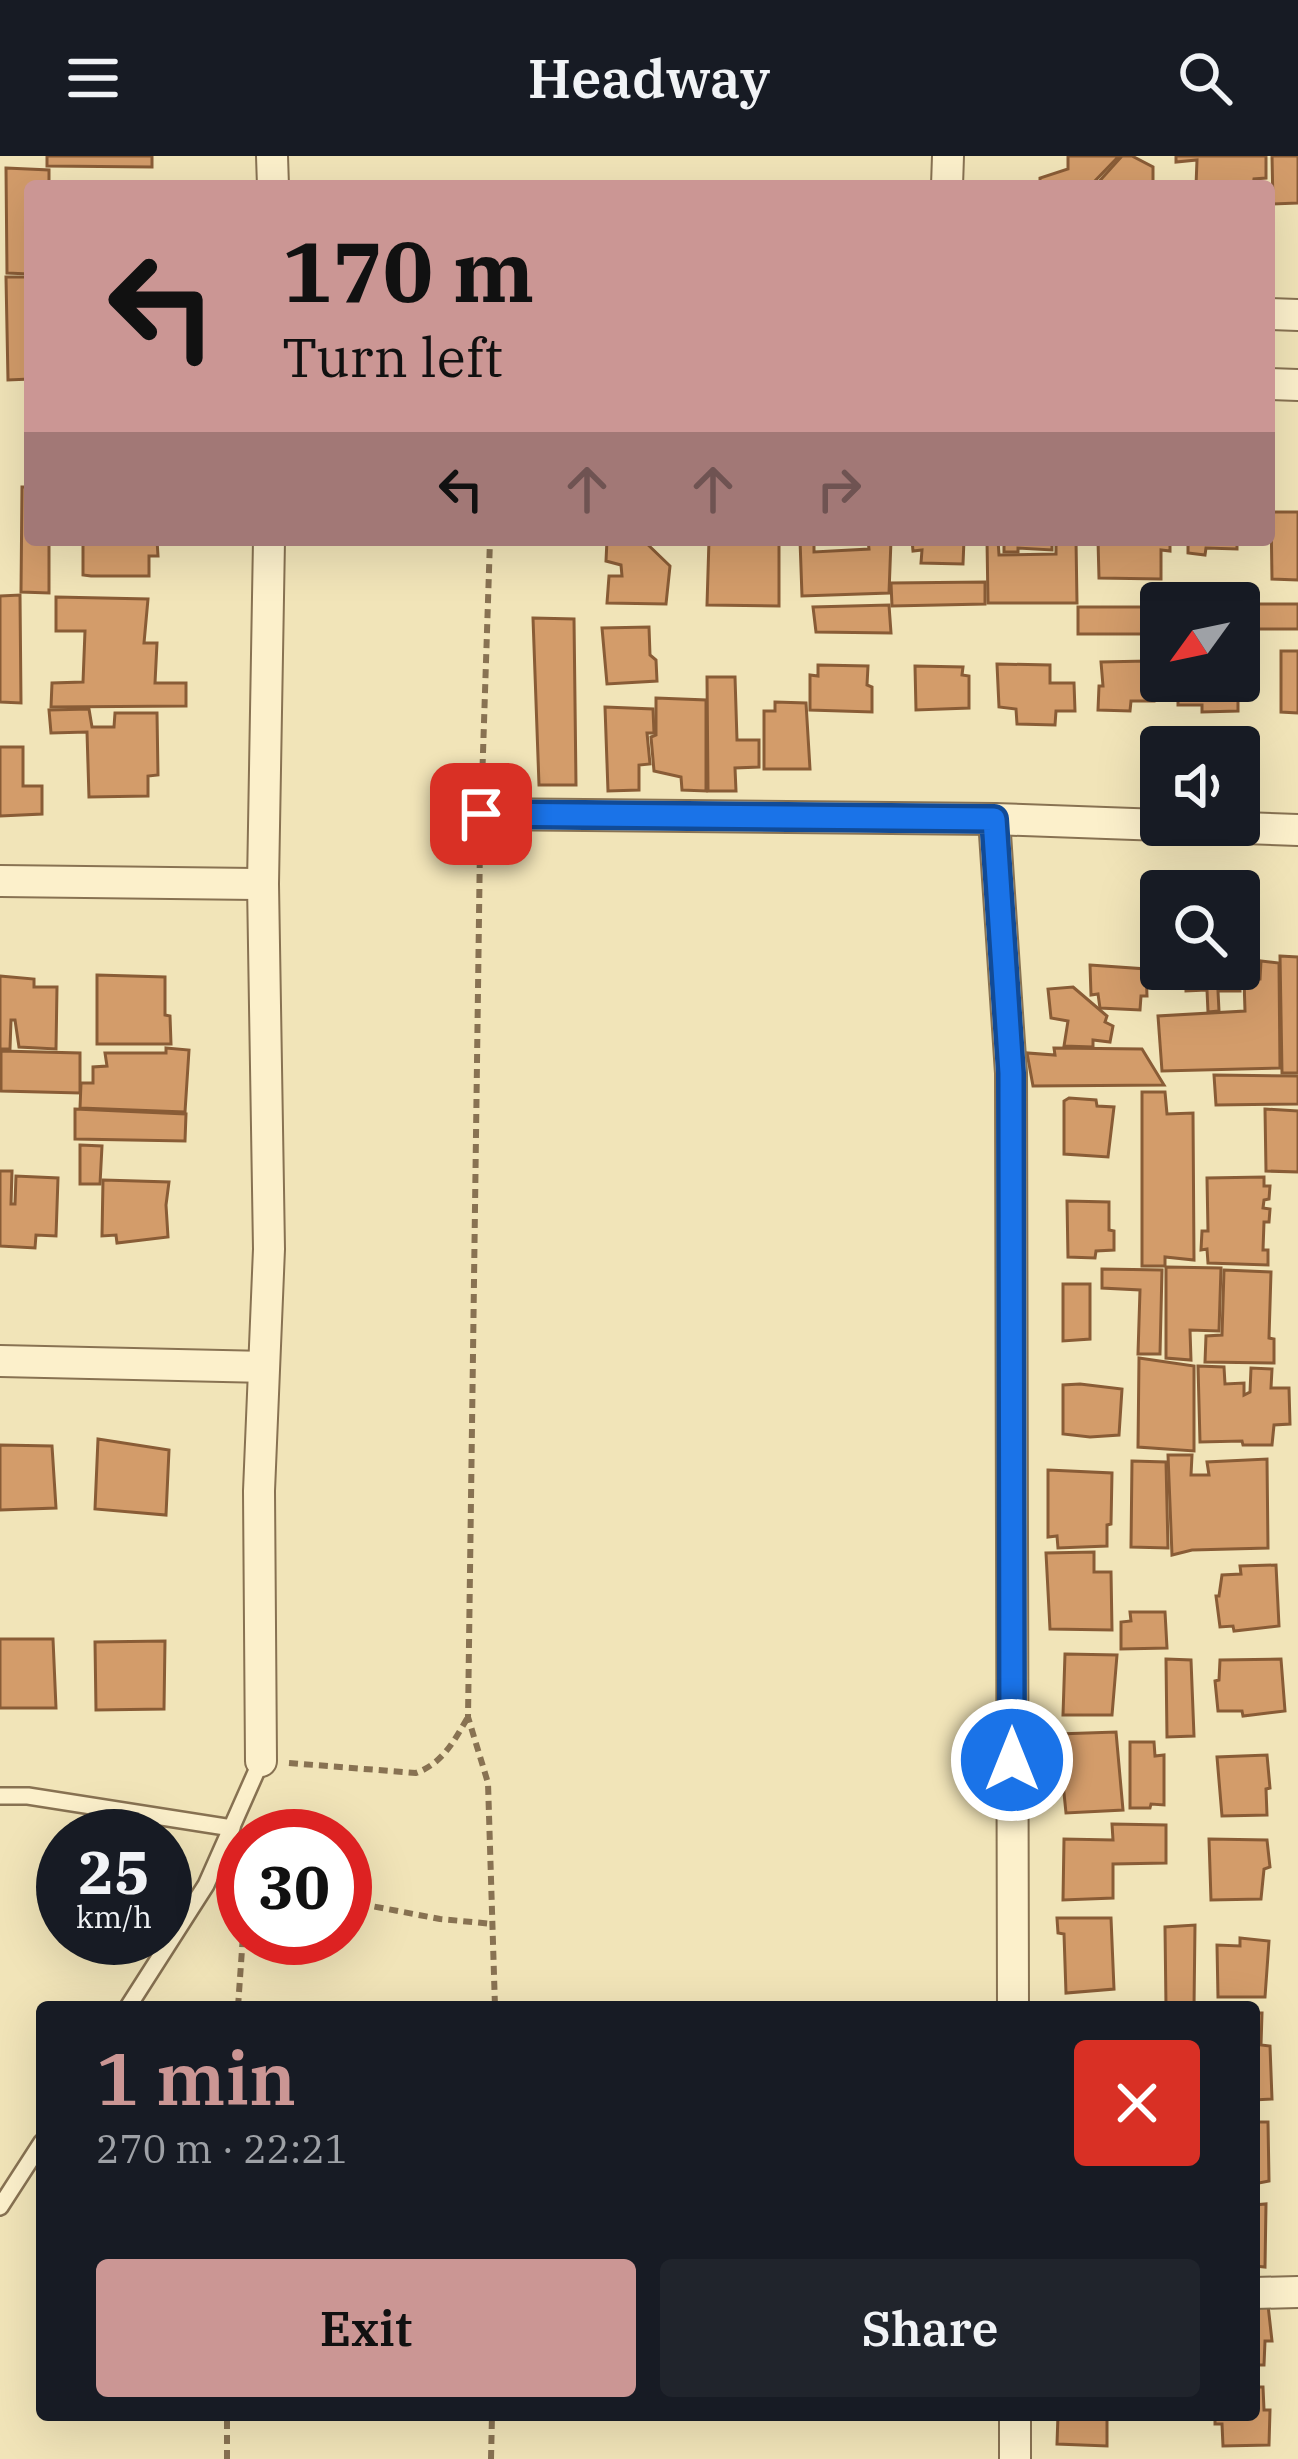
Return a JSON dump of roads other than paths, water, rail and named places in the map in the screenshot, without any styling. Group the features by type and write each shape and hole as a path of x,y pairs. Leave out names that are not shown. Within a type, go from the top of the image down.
{"street":[{"path":"261,1761 259,1491 269,1249 262,884 269,546"},
{"path":"481,814 994,819 1298,830"},
{"path":"994,819 1011,1073 1013,2001"},
{"path":"0,880 262,884"},
{"path":"0,1361 262,1367"},
{"path":"1260,2293 1298,2292"},
{"path":"1015,2421 1015,2459"}],"lane":[{"path":"240,1809 261,1761"},
{"path":"0,1796 28,1796 216,1825"},
{"path":"132,2001 216,1864"},
{"path":"0,2207 36,2151"}]}
